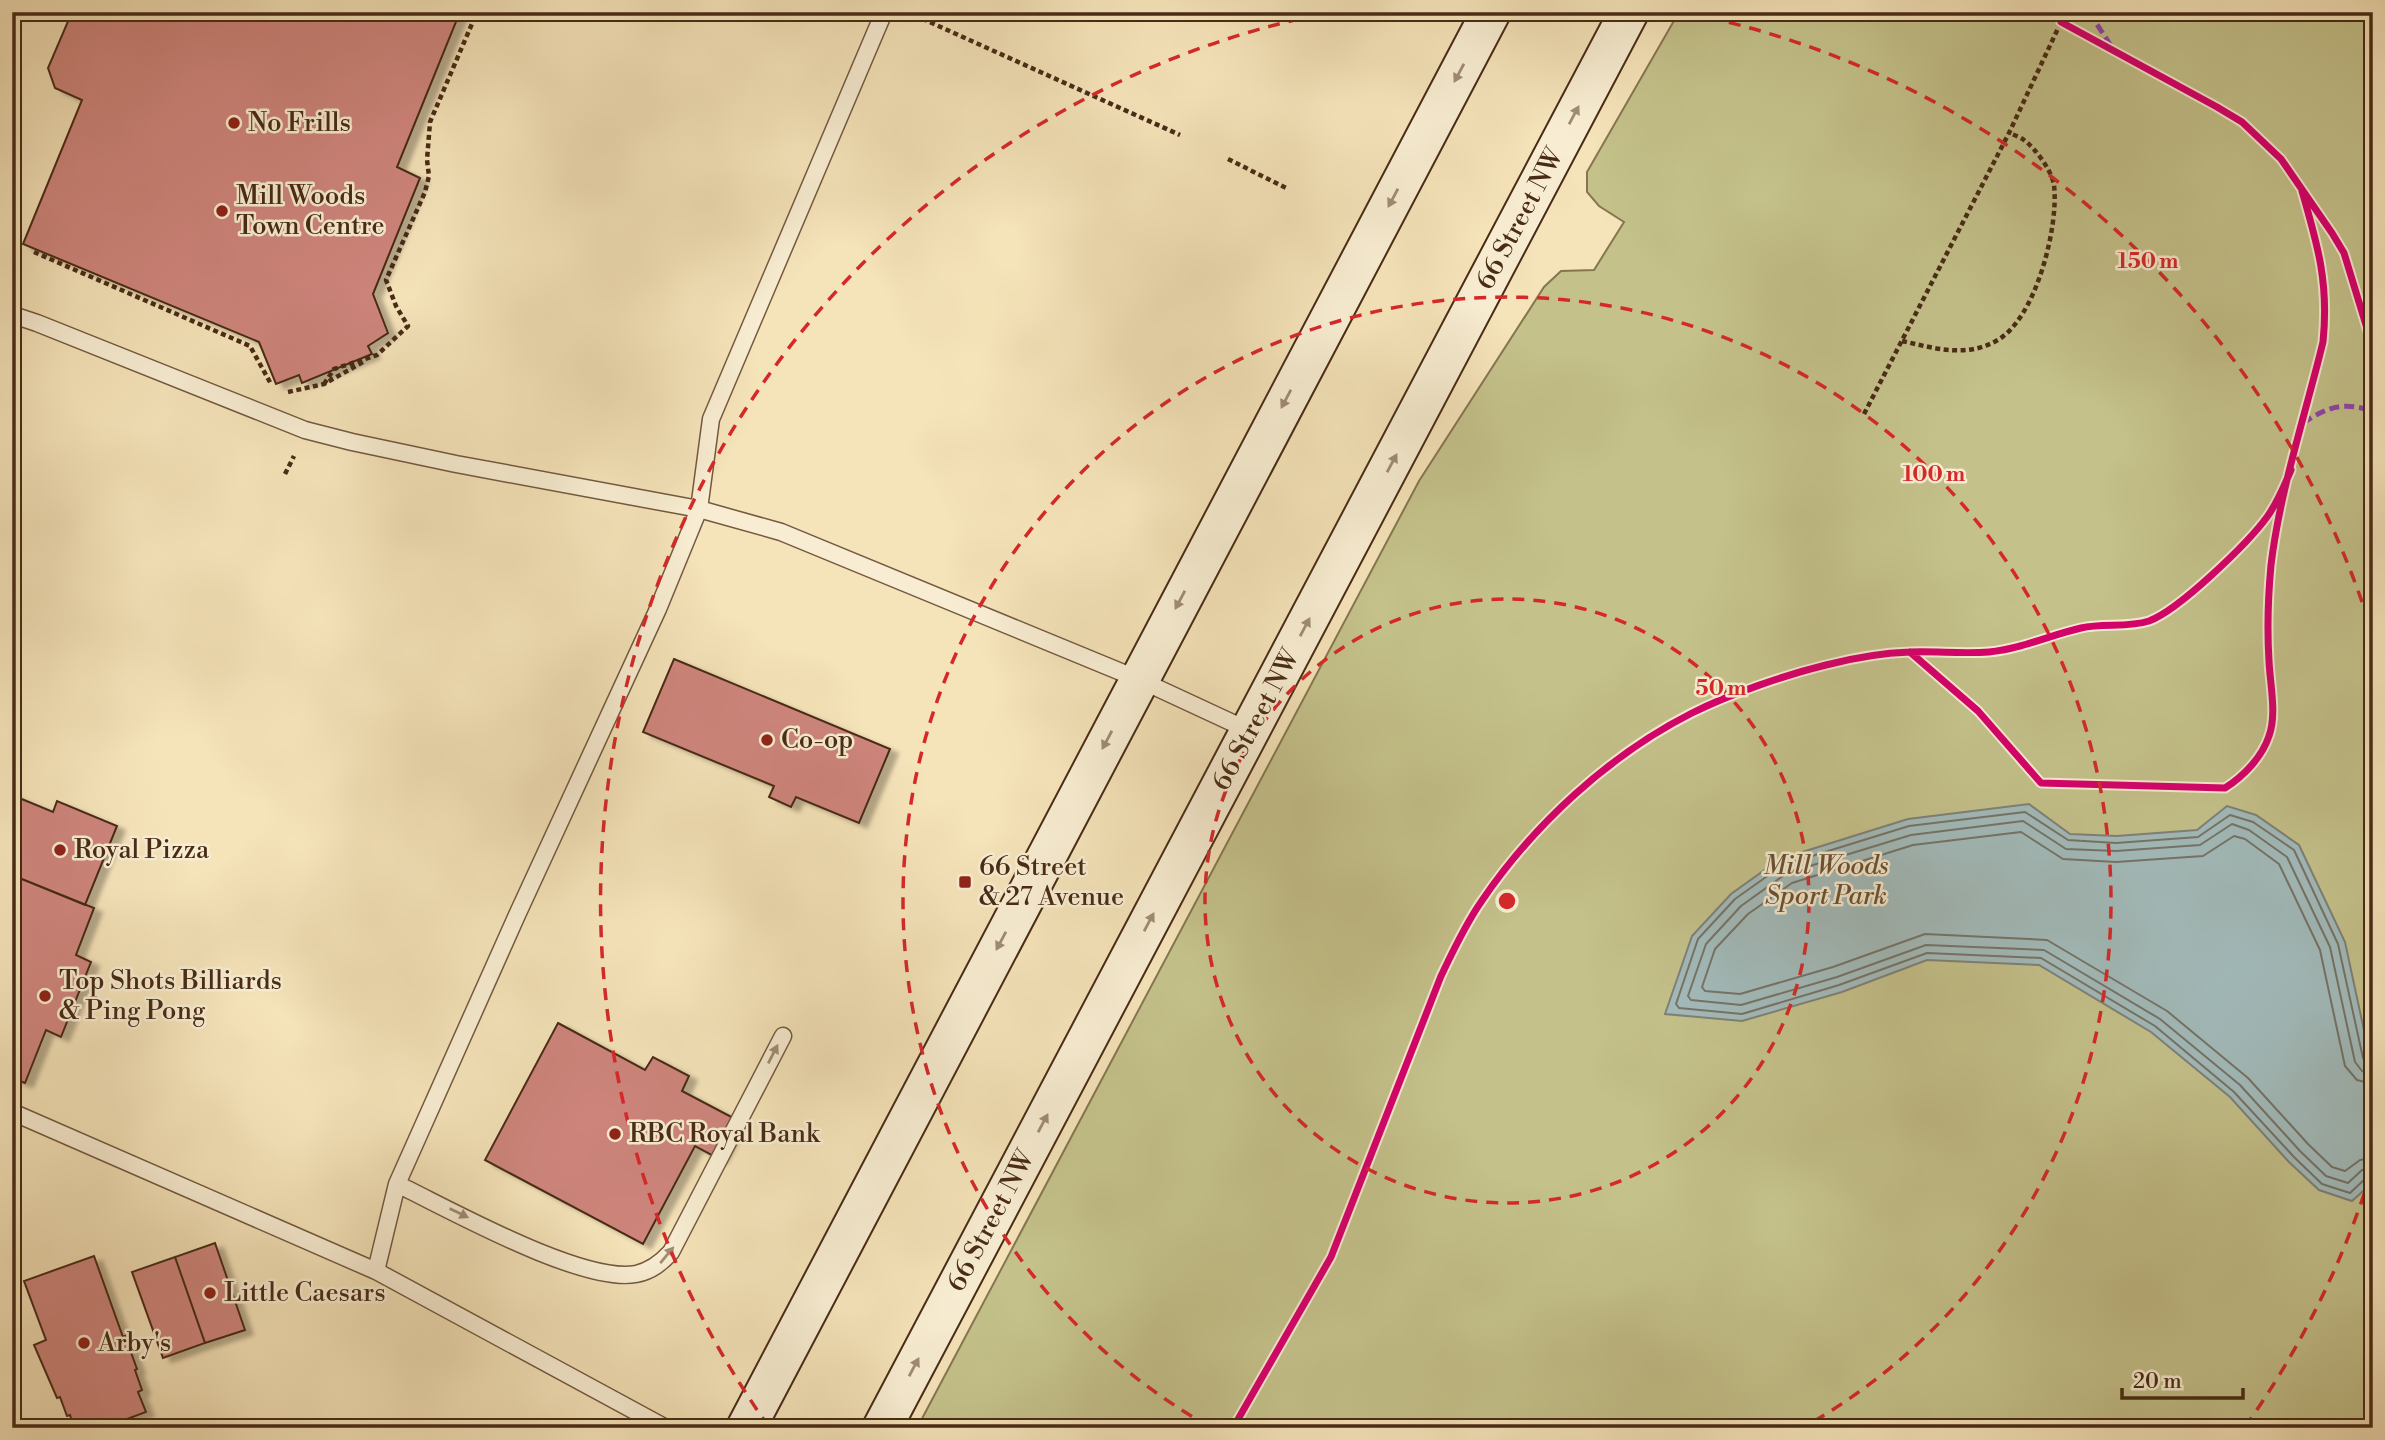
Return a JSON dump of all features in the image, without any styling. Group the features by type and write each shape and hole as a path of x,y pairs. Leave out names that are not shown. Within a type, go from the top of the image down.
{"main road":[{"path":"746,1428 1491,12"},
{"name":"66 Street NW","path":"882,1428 1629,12"},
{"path":"776,1428 895,1142"}],"lane":[{"path":"376,1271 397,1184 511,926 658,609 699,509 711,419 884,12"},
{"path":"12,318 19,317 37,323 305,430 445,462 699,509 781,532 1138,679 1250,731"},
{"path":"397,1184 550,1257 616,1275 637,1274 657,1266 671,1252 783,1036"},
{"path":"12,1112 376,1271 666,1428"}],"path":[{"path":"34,252 250,346 272,386 286,392 324,384 334,369 377,355 408,326 396,306 386,280 425,192 429,176 427,160 430,122 477,12"},
{"path":"917,12 923,19 1180,135"},
{"path":"1864,414 2009,133 2061,22"},
{"path":"1902,341 1952,352 1980,347 1997,341 2014,326 2027,306 2045,267 2053,221 2054,182 2041,159 2025,141 2009,133"},
{"path":"1228,159 1288,189"},
{"path":"285,474 299,446"}],"green space":[{"name":"Mill Woods Sport Park","path":"1679,12 2373,12 2373,1428 917,1428 1419,481 1544,287 1561,271 1594,270 1624,222 1599,206 1587,192 1587,172"}],"water":[{"path":"2029,804 2070,834 2117,836 2197,830 2227,806 2256,815 2299,845 2345,942 2373,1072 2373,1182 2352,1201 2319,1190 2289,1162 2230,1097 2151,1032 2039,965 1927,960 1842,992 1742,1021 1665,1014 1692,936 1731,894 1780,859 1908,819"}],"building":[{"name":"Mill Woods Town Centre","path":"72,12 460,12 397,167 420,178 373,294 388,333 368,346 372,354 302,383 299,375 276,384 259,342 23,244 82,100 55,88 48,68"},
{"name":"Co-op","path":"674,659 890,749 859,823 796,797 791,807 769,797 774,786 643,732"},
{"name":"Royal Pizza","path":"12,795 53,812 57,801 117,826 85,905 12,875"},
{"name":"Top Shots Billiards & Ping Pong","path":"12,875 94,908 76,955 91,962 61,1037 46,1030 25,1083 12,1078"},
{"name":"RBC Royal Bank","path":"558,1023 645,1070 653,1057 689,1076 682,1091 739,1121 719,1159 695,1146 643,1244 485,1160"},
{"name":"Little Caesars","path":"215,1243 245,1330 205,1343 175,1257"},
{"name":"Arby's","path":"94,1256 137,1369 135,1370 142,1390 138,1392 146,1412 103,1428 74,1428 60,1397 57,1398 34,1345 46,1340 24,1281"},
{"path":"175,1257 205,1343 163,1358 132,1272"}],"marked path":[{"path":"2089,12 2111,46"},
{"path":"2303,423 2336,407 2373,411"}],"cycle path":[{"path":"2061,22 2242,122 2281,159 2344,253 2373,348"},
{"path":"1910,652 1978,711 2041,783 2225,788 2252,765 2266,744 2273,718 2268,613 2275,537 2323,342 2321,265 2302,191"},
{"path":"1233,1428 1331,1257 1441,976 1464,929 1524,846 1575,794 1631,749 1661,730 1707,706 1793,674 1847,660 1889,653 1979,653 2001,650 2081,628 2149,621 2195,590 2245,543 2271,511 2291,470"}],"place":[{"name":"No Frills","path":"234,123"},
{"name":"Mill Woods Town Centre","path":"222,211"},
{"name":"Co-op","path":"767,740"},
{"name":"Royal Pizza","path":"60,850"},
{"name":"66 Street & 27 Avenue","path":"965,882"},
{"name":"Top Shots Billiards & Ping Pong","path":"45,996"},
{"name":"RBC Royal Bank","path":"615,1134"},
{"name":"Little Caesars","path":"210,1293"},
{"name":"Arby's","path":"84,1343"}]}
